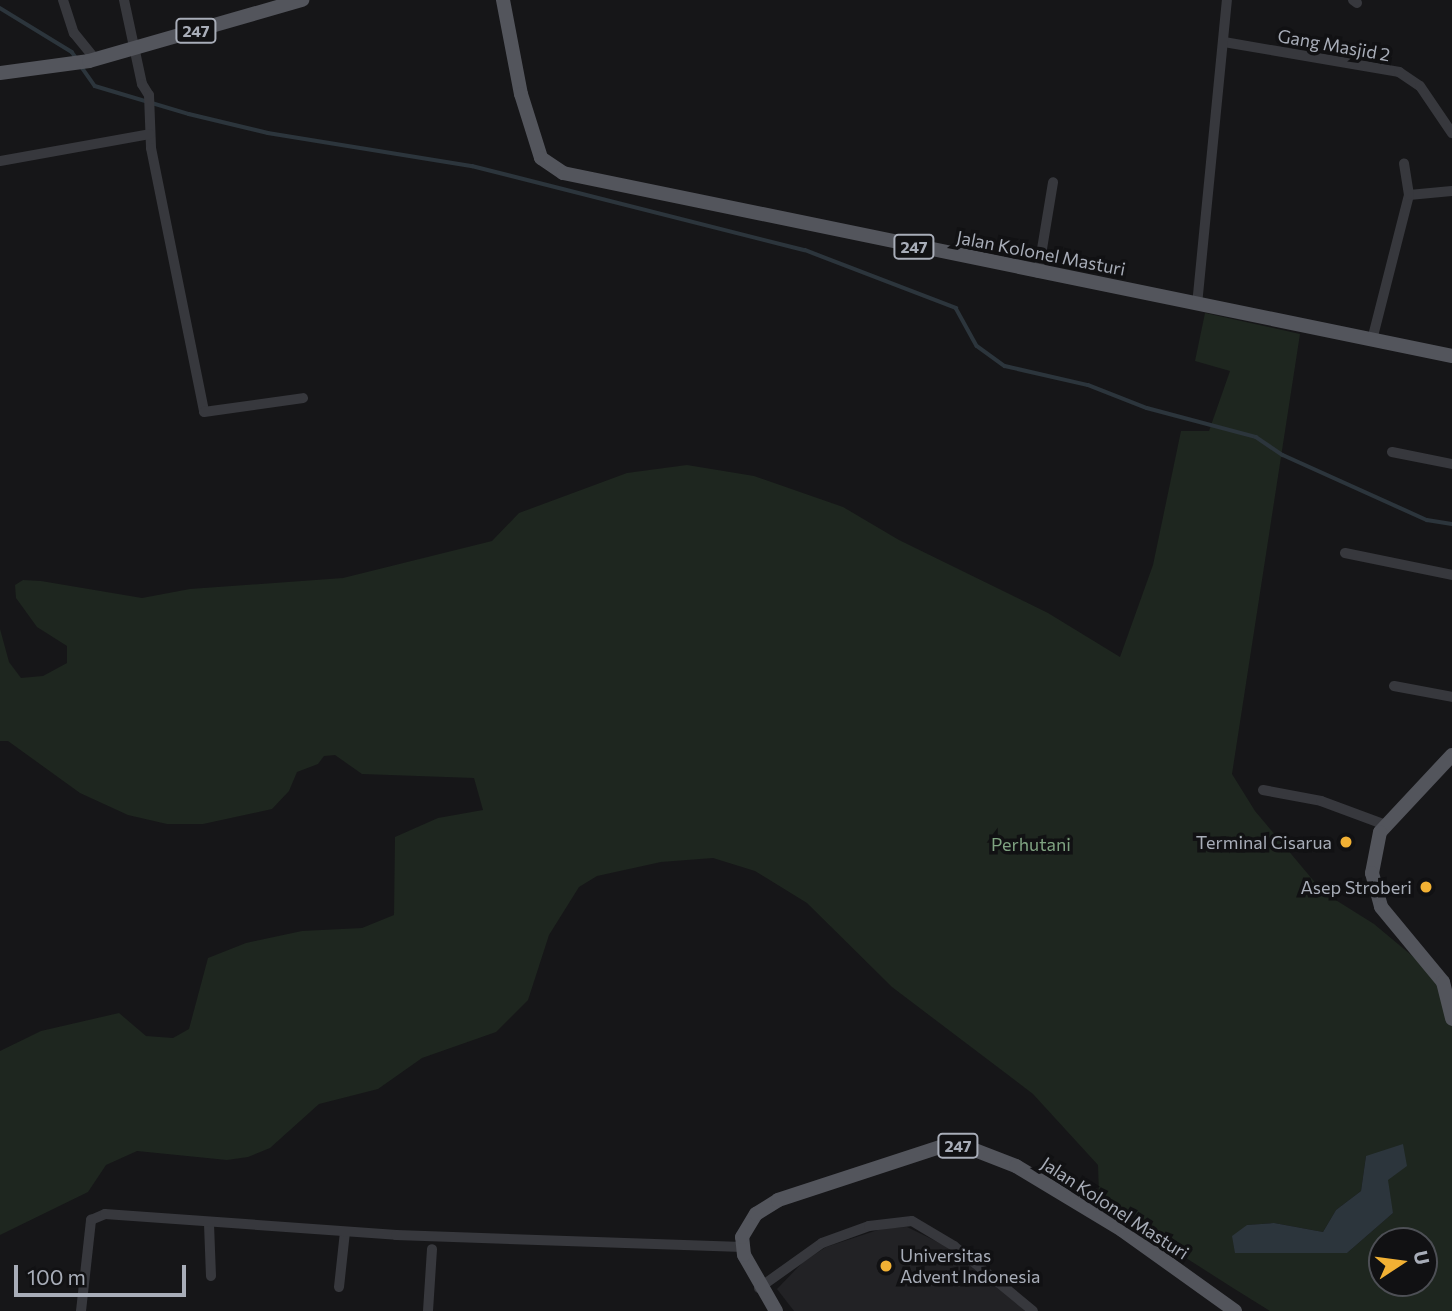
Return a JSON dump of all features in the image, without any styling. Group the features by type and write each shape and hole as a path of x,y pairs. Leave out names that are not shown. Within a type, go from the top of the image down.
{"main road":[{"name":"247","path":"0,73 87,62 302,0"},
{"name":"Jalan Kolonel Masturi","path":"503,0 521,94 541,158 551,168 648,193 1452,356"},
{"path":"1452,755 1386,825 1373,852 1373,886 1381,907 1443,982 1452,1019"},
{"name":"Jalan Kolonel Masturi","path":"743,1247 747,1224 778,1200 943,1146 967,1147 1016,1166 1122,1230 1235,1311"},
{"path":"743,1247 759,1288 776,1311"}],"street":[{"path":"63,0 87,62"},
{"path":"124,0 142,84 148,100 150,134 204,412 303,398"},
{"path":"1197,305 1227,0"},
{"name":"Gang Masjid 2","path":"1224,42 1399,72 1420,86 1452,133"},
{"path":"1438,112 1452,114"},
{"path":"0,161 150,134"},
{"path":"1373,340 1409,195 1404,163"},
{"path":"1038,272 1053,182"},
{"path":"1409,195 1452,191"},
{"path":"1392,452 1452,464"},
{"path":"1345,553 1452,575"},
{"path":"1394,686 1452,697"},
{"path":"1264,790 1285,797 1309,798 1386,825"},
{"path":"80,1311 91,1220 105,1214 209,1224 345,1232 743,1247"},
{"path":"759,1288 822,1243 869,1226 912,1221 954,1246 1032,1311"},
{"path":"209,1224 211,1276"},
{"path":"339,1287 345,1232"},
{"path":"428,1311 432,1249"}],"shaded area":[{"path":"1403,1144 1407,1166 1388,1180 1393,1213 1377,1227 1368,1227 1368,1235 1347,1253 1235,1253 1232,1236 1247,1225 1274,1223 1323,1232 1336,1210 1361,1191 1366,1156"},
{"name":"Universitas Advent Indonesia","path":"907,1227 946,1246 1027,1311 794,1311 777,1289 803,1262 826,1247 884,1228"}],"green space":[{"name":"Perhutani","path":"1205,313 1300,334 1232,774 1255,811 1323,892 1374,924 1452,989 1452,1311 1270,1311 1136,1226 1099,1195 1098,1165 1033,1094 892,987 807,903 755,871 713,858 661,862 597,876 579,887 549,935 528,1000 496,1032 422,1058 378,1089 319,1104 270,1148 248,1157 227,1160 137,1151 106,1165 88,1192 0,1235 0,1051 41,1031 119,1013 146,1036 173,1038 189,1029 208,958 246,943 302,931 362,928 394,915 395,837 438,818 483,810 474,778 362,774 335,755 324,756 318,764 297,772 289,791 272,809 203,824 167,824 128,815 80,793 8,741 0,741 0,629 9,662 21,678 43,676 67,663 67,646 37,627 16,598 15,585 23,580 41,581 142,598 190,589 343,578 492,541 519,513 627,473 687,465 754,476 843,507 899,540 1048,613 1120,657 1153,565 1181,431 1209,431 1230,371 1195,361","holes":["1366,1156 1393,1213 1377,1227 1438,1227 1438,1297 1368,1297 1368,1235 1347,1253 1236,1253 1247,1225 1274,1223 1323,1232 1336,1210 1361,1191"]}],"waterway":[{"path":"0,8 72,52 77,59"},
{"path":"81,66 95,86 189,114 268,133 472,166 805,250 956,308 977,346 1005,366 1088,385 1147,408 1256,437 1283,455 1427,520 1452,524"}],"place":[{"name":"Terminal Cisarua","path":"1346,842"},
{"name":"Asep Stroberi","path":"1426,887"},
{"name":"Universitas Advent Indonesia","path":"886,1266"}]}
